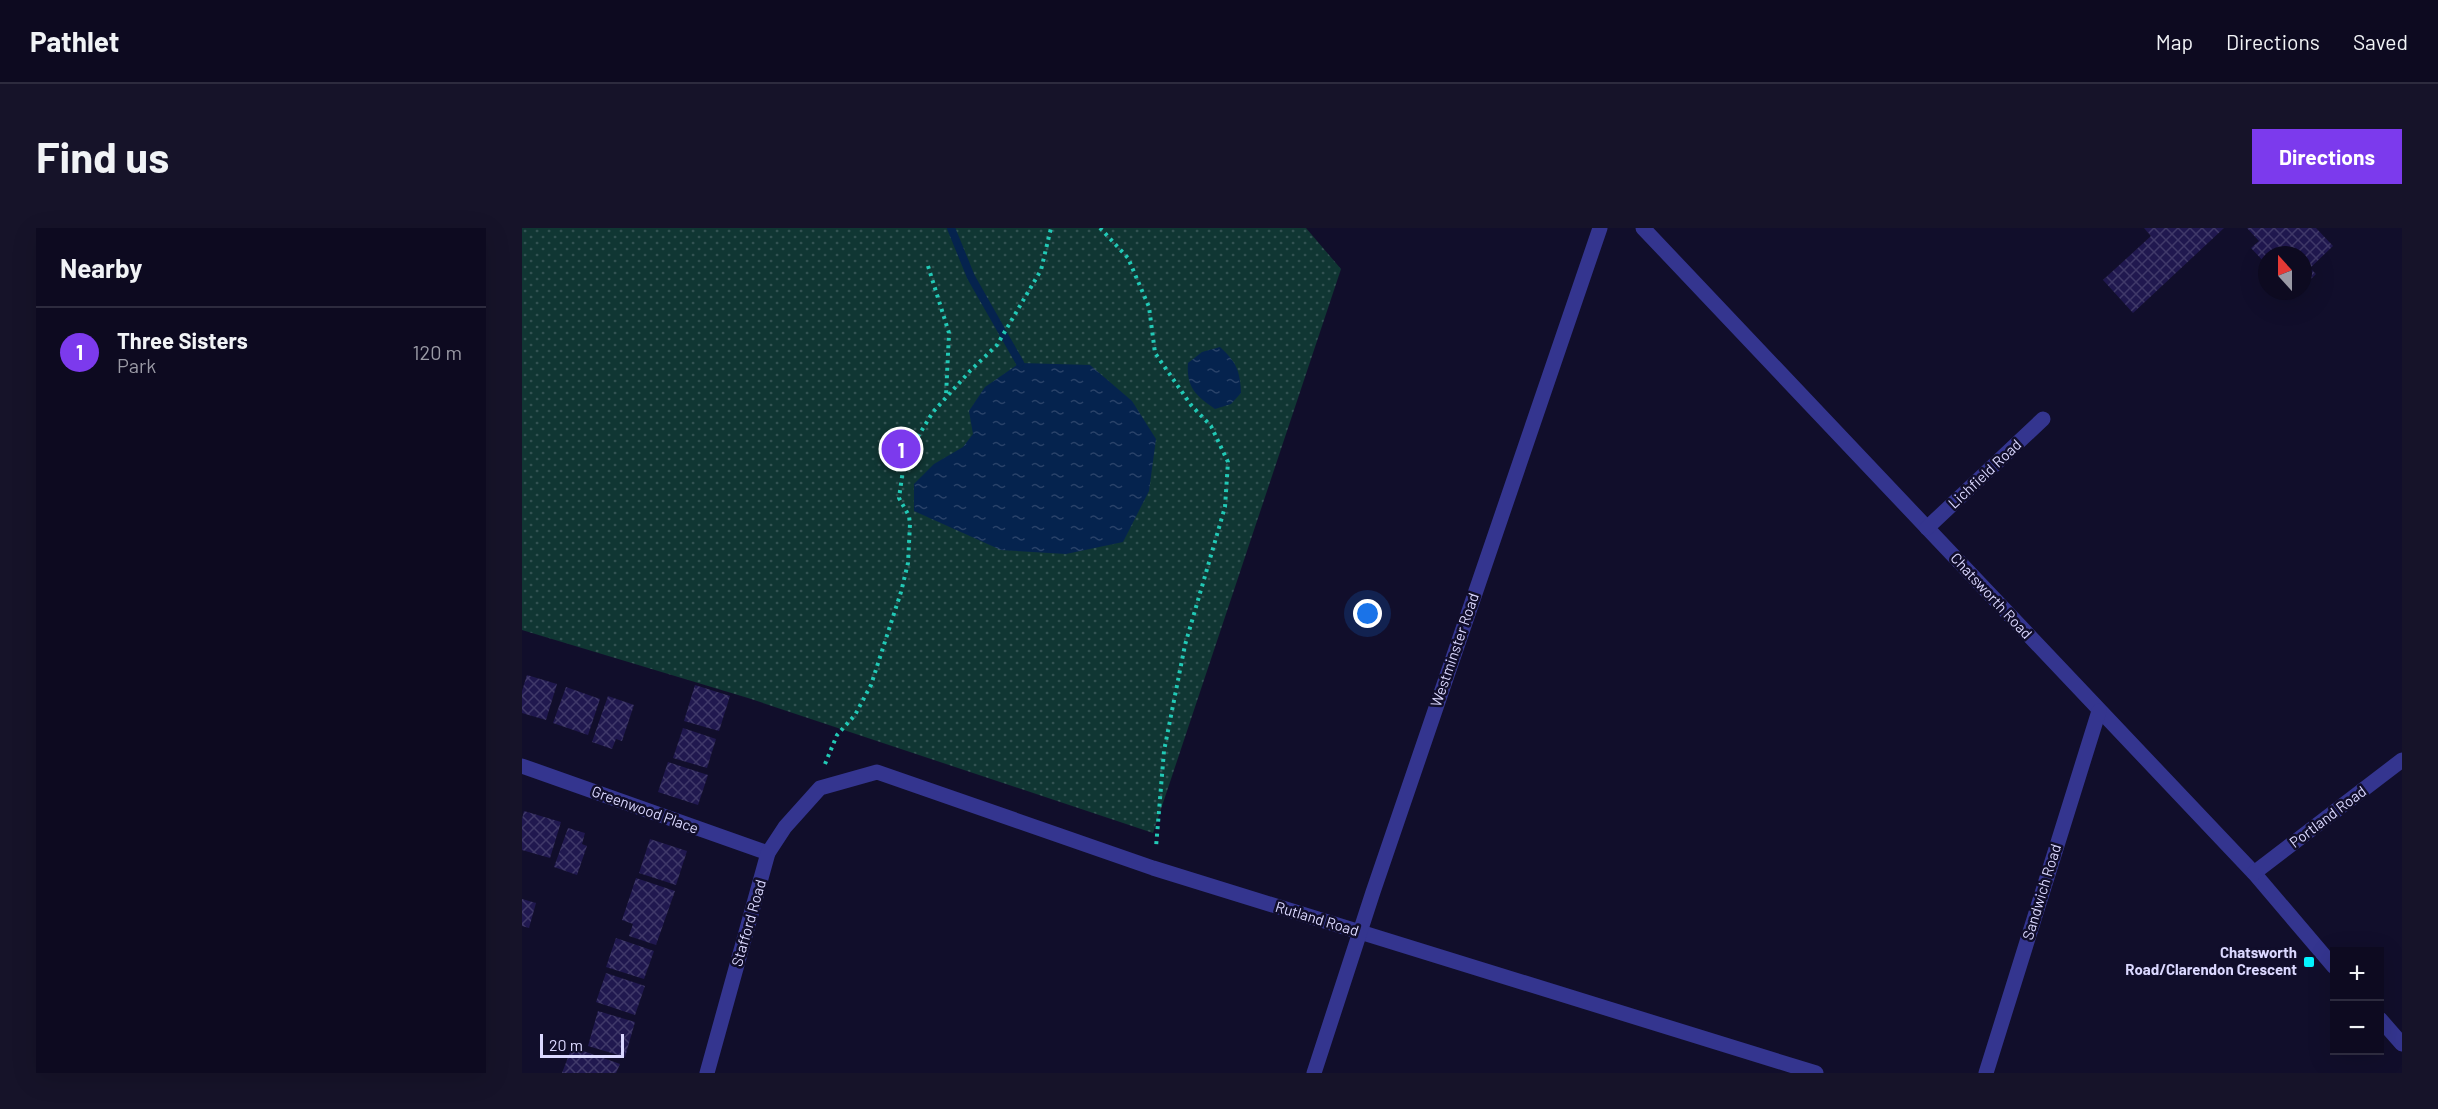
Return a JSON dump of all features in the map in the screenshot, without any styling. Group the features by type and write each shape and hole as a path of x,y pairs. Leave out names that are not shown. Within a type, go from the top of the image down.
{"street":[{"name":"Westminster Road","path":"1314,1073 1359,932 1600,228"},
{"name":"Chatsworth Road","path":"1643,228 2254,873 2330,962"},
{"name":"Lichfield Road","path":"1927,528 2043,419"},
{"name":"Sandwich Road","path":"1986,1073 2099,711"},
{"name":"Portland Road","path":"2254,873 2402,760"},
{"name":"Greenwood Place","path":"522,766 768,853"},
{"name":"Rutland Road","path":"820,788 877,772 1153,868 1816,1073"},
{"name":"Stafford Road","path":"707,1073 768,853 785,827 820,788"},
{"path":"2384,1024 2402,1044"}],"path":[{"path":"820,788 830,748 837,735 855,715 871,686 901,592 908,563 910,524 909,516 899,498 904,463 922,426 946,396 997,345 1041,270 1052,228"},
{"path":"1100,228 1128,258 1149,308 1155,353 1191,405 1211,426 1228,462 1225,507 1185,645 1164,751 1159,829 1153,868"},
{"path":"928,266 949,333 946,396"}],"green space":[{"path":"522,228 1306,228 1341,269 1153,833 748,698 522,630"}],"water":[{"path":"1220,347 1236,367 1240,378 1241,393 1231,404 1215,409 1202,400 1191,385 1188,363 1202,352"},
{"path":"1020,363 1090,365 1132,401 1156,439 1149,491 1123,542 1066,554 1001,550 914,511 914,484 934,464 963,447 973,434 969,411 985,387"}],"building":[{"path":"2144,228 2224,228 2133,313 2103,280 2151,236"},
{"path":"2247,228 2316,228 2333,246 2312,266 2312,246 2258,246 2258,255 2251,248 2259,241"},
{"path":"527,675 557,684 546,720 522,713 522,691"},
{"path":"695,685 730,696 719,731 684,721"},
{"path":"566,687 600,699 588,735 553,723"},
{"path":"608,696 634,705 622,741 616,739 612,749 592,742"},
{"path":"683,728 716,739 707,768 673,758"},
{"path":"668,762 708,775 698,805 658,792"},
{"path":"524,811 561,822 550,858 522,850"},
{"path":"568,828 585,833 582,844 587,846 577,875 554,867"},
{"path":"650,839 687,851 676,885 639,873"},
{"path":"636,878 675,891 656,945 629,936 633,924 622,920"},
{"path":"522,899 536,903 529,928 522,926"},
{"path":"616,938 654,951 644,979 606,967"},
{"path":"606,973 645,986 635,1015 596,1002"},
{"path":"598,1011 635,1022 625,1057 588,1046"},
{"path":"572,1047 620,1064 616,1073 562,1073"}],"waterway":[{"path":"951,228 971,277 1020,363"}],"place":[{"name":"Three Sisters","path":"901,449"},
{"name":"Chatsworth Road/Clarendon Crescent","path":"2309,962"}]}
